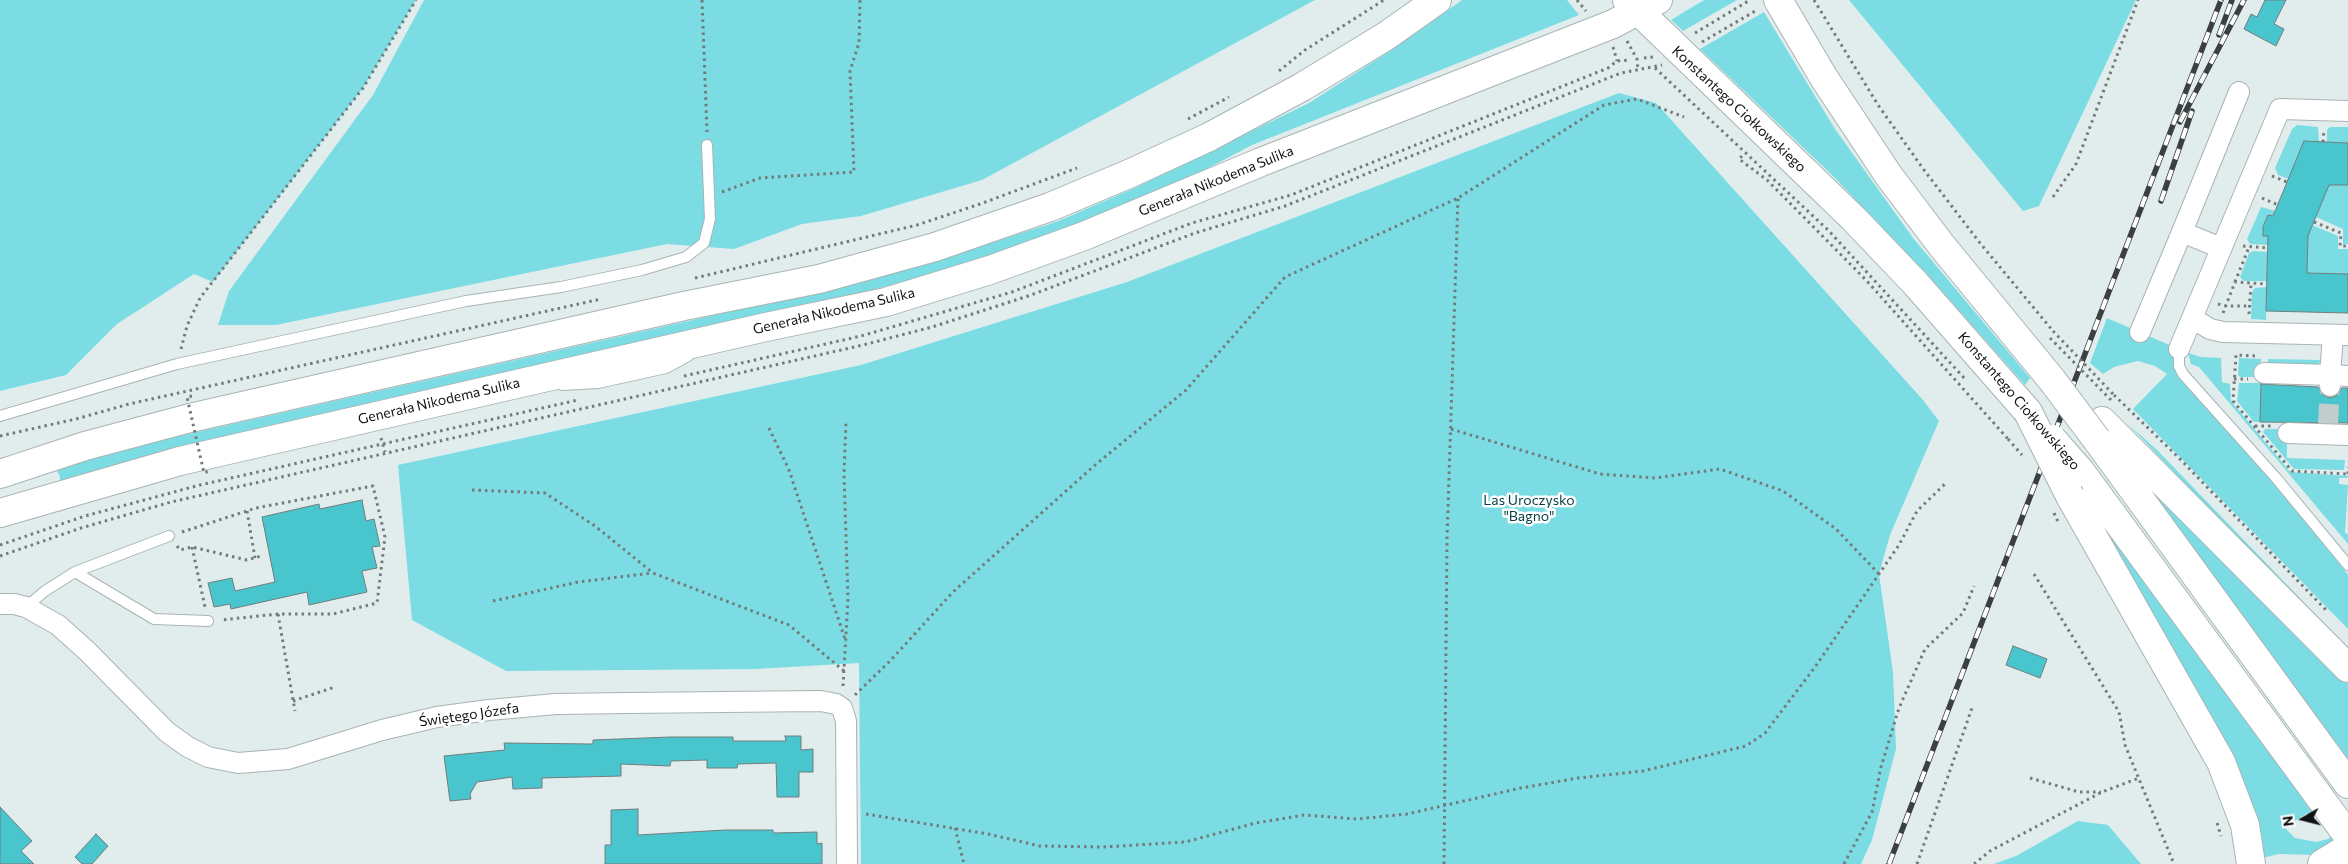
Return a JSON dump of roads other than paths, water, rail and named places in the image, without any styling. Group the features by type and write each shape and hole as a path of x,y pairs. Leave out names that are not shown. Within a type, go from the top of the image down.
{"main road":[{"path":"12,469 190,418 684,306 819,279 935,247 1050,207 1131,173 1209,137 1310,82 1386,36 1437,0"},
{"path":"1771,3 1824,78 1872,153 1942,246 2045,371 2104,421 2348,668"},
{"name":"Generała Nikodema Sulika","path":"0,513 180,461 726,336 886,302 1029,256 1612,24 1641,4"},
{"name":"Konstantego Ciołkowskiego","path":"1641,4 1916,284 2081,472 2348,836"},
{"path":"2025,408 2070,496 2221,762 2245,825 2251,864"},
{"path":"2104,421 2346,782"},
{"path":"0,513 30,492 38,483 40,474 35,464 12,469"},
{"path":"2322,864 2348,848"}],"street":[{"path":"2140,332 2238,92"},
{"path":"2180,349 2280,110 2348,111"},
{"path":"2182,232 2221,248"},
{"path":"2192,318 2210,330 2216,331 2340,335 2336,379 2265,365"},
{"path":"2288,434 2335,431"},
{"name":"Świętego Józefa","path":"0,604 14,604 26,607 58,625 87,651 167,732 188,747 208,756 238,763 288,760 382,730 437,717 489,710 556,704 811,701 836,704 842,708 846,721 847,864"}],"lane":[{"path":"0,416 177,364 466,300 561,288 642,270 676,260 694,253 704,242 710,219 711,196 708,145"},
{"path":"2180,349 2178,366 2183,374 2277,478 2348,565"},
{"path":"26,607 45,591 75,572 169,536"},
{"path":"75,572 154,619 208,620"}],"tunnel":[{"path":"2328,424 2330,386"}],"railway":[{"path":"1889,864 2221,0"},
{"path":"2219,35 2232,0"},
{"path":"2180,122 2244,0"},
{"path":"2161,201 2192,111"}],"park label":[{"name":"Las Uroczysko \"Bagno\"","path":"1529,508"}]}
